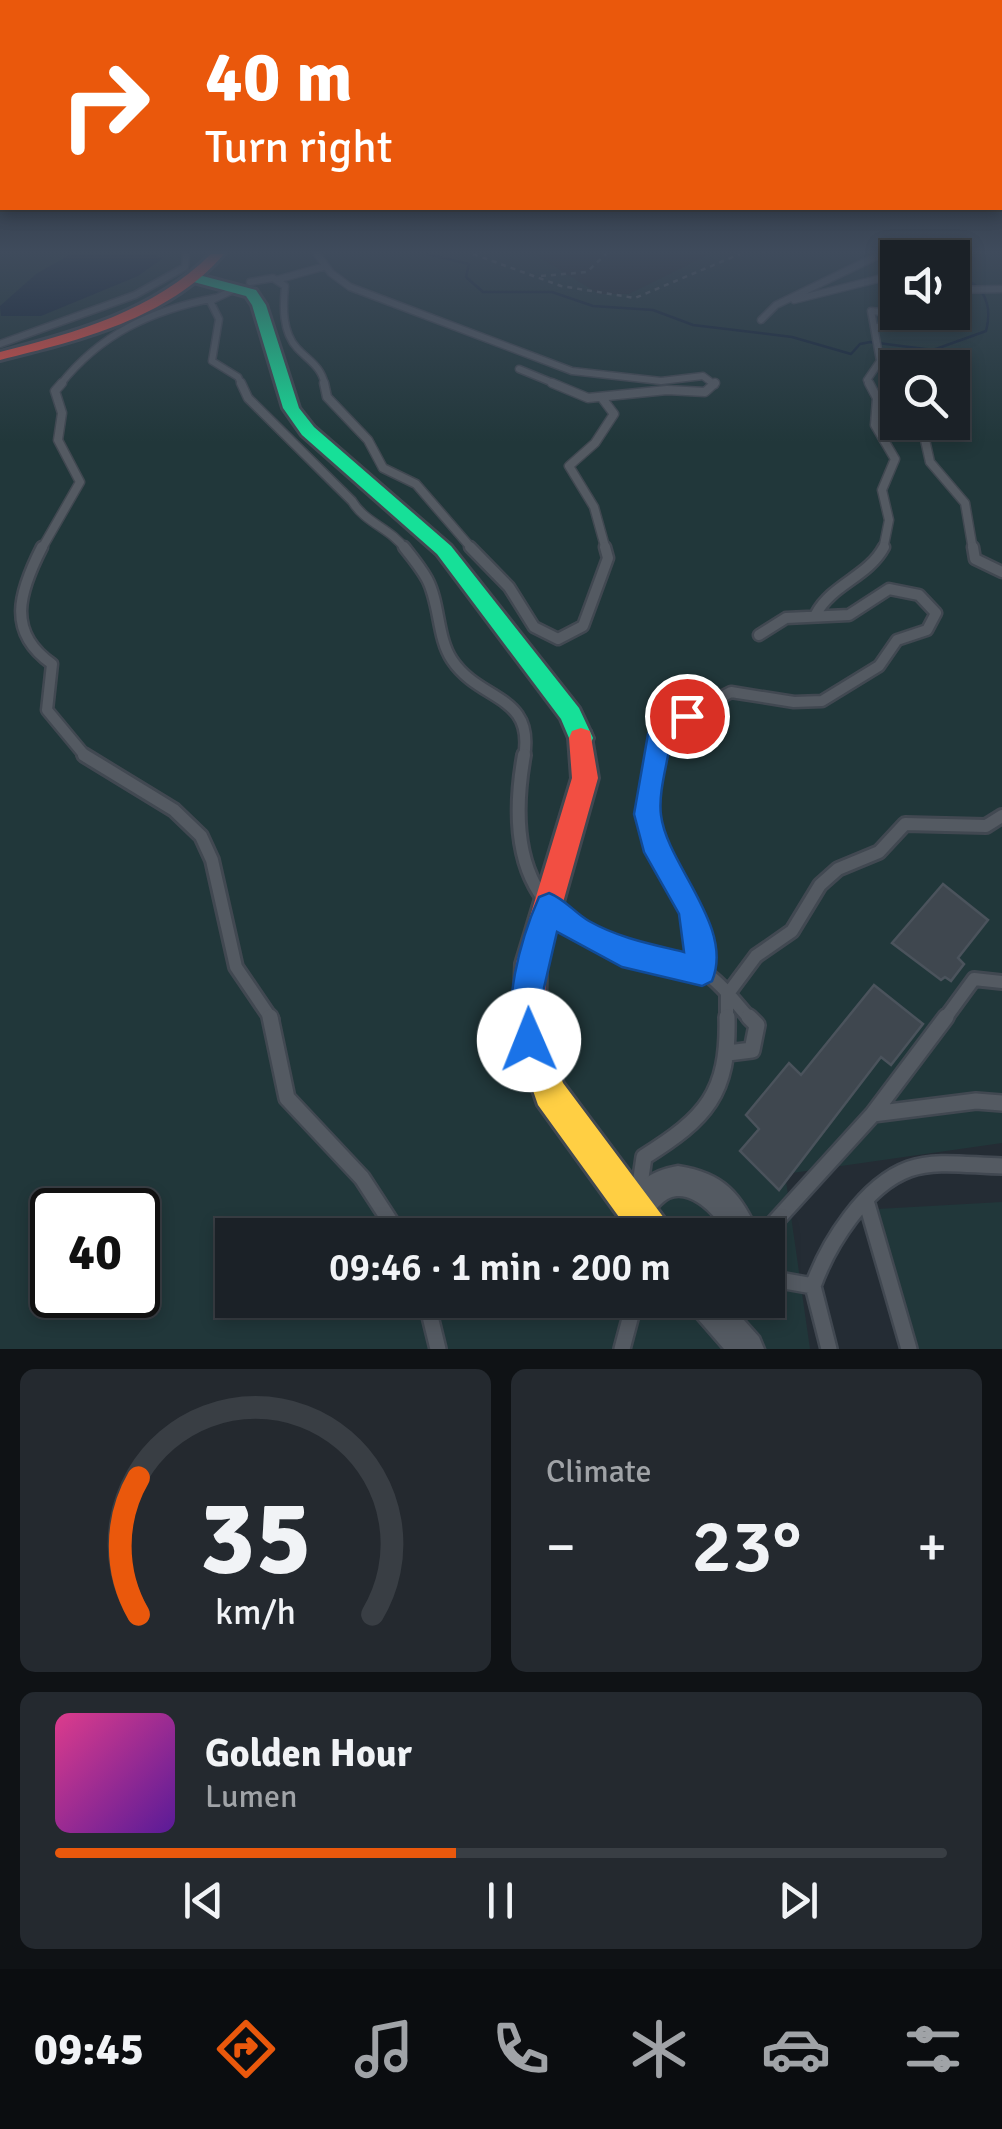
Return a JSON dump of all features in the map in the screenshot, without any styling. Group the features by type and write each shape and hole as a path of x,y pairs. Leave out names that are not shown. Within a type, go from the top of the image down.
{"street":[{"path":"0,356 118,317"},
{"path":"263,317 291,408 308,431 444,550 571,715 582,742 585,778 527,1003 534,1060 553,1095 637,1218"},
{"path":"644,1218 649,1190 660,1182 694,1183 722,1199 736,1218"},
{"path":"720,1318 747,1349"}],"lane":[{"path":"0,344 74,317"},
{"path":"147,317 96,342 54,392 62,414 58,433 61,449 80,482 24,583 19,608 25,642 52,664 45,696 47,710 86,758 174,810 200,836 212,860 236,967 274,1023 287,1098 362,1178 388,1218"},
{"path":"218,317 212,361 238,377 248,398 352,502 358,514 402,544 428,580 451,659 475,684 519,714 528,735 520,780 526,877 549,906 576,930 622,952 702,971 754,1020 758,1032 752,1050 728,1053"},
{"path":"284,317 293,344 322,371 328,397 368,440 384,468 416,484 450,519 468,545 509,587 530,624 548,638 566,638 584,626 606,567 594,507 569,466 595,443 614,414 602,398"},
{"path":"427,317 572,372 662,380 704,376 717,384 705,392 657,390 602,398 580,396 520,369"},
{"path":"762,320 765,317"},
{"path":"870,317 880,361 867,380 876,398 875,425 880,434"},
{"path":"871,327 900,327 894,317"},
{"path":"816,614 828,596 853,583 876,562 890,522 882,490 896,466 883,440"},
{"path":"924,440 930,462 965,503 975,559 1002,572"},
{"path":"702,971 692,911 650,832 648,789 660,734 675,720 731,692 794,702 832,697 879,666 897,640 927,630 936,613 919,596 894,589 882,592 846,616 816,614 778,621 760,635"},
{"path":"643,1218 644,1157 701,1116 728,1053 727,995 756,956 792,931 820,885 838,869 879,852 897,829 913,821 986,826 1002,816"},
{"path":"778,1218 873,1114 974,980 1002,982"},
{"path":"873,1114 976,1101 1002,1103"},
{"path":"829,1349 813,1286 826,1254 886,1181 912,1168 1002,1166"},
{"path":"867,1204 909,1349"},
{"path":"785,1281 813,1286"},
{"path":"430,1318 438,1349"},
{"path":"622,1349 630,1318"}],"green space":[{"path":"0,317 880,317 880,330 970,330 970,317 1002,317 1002,1143 785,1174 810,1349 0,1349"},
{"path":"1002,1202 1002,1349 919,1349 877,1209"}],"building":[{"path":"943,884 988,920 958,958 964,964 951,981 945,977 941,980 892,943"},
{"path":"874,985 923,1024 891,1065 881,1057 779,1190 740,1151 759,1129 746,1115 789,1063 801,1075"}],"waterway":[{"path":"672,317 693,325 792,337 851,354 860,344 870,342 933,350 986,331 988,317"}],"traffic: fast":[{"path":"263,317 291,408 308,431 444,550 571,715 581,738"}],"traffic: slow":[{"path":"529,1032 550,1093 642,1218"}],"traffic: jam":[{"path":"0,356 127,317"},
{"path":"529,1032 531,963 585,778 581,738"}],"route":[{"path":"529,1040 528,988 549,906 576,930 622,952 702,971 700,938 692,911 658,852 647,814 655,746 666,726 687,716"}]}
